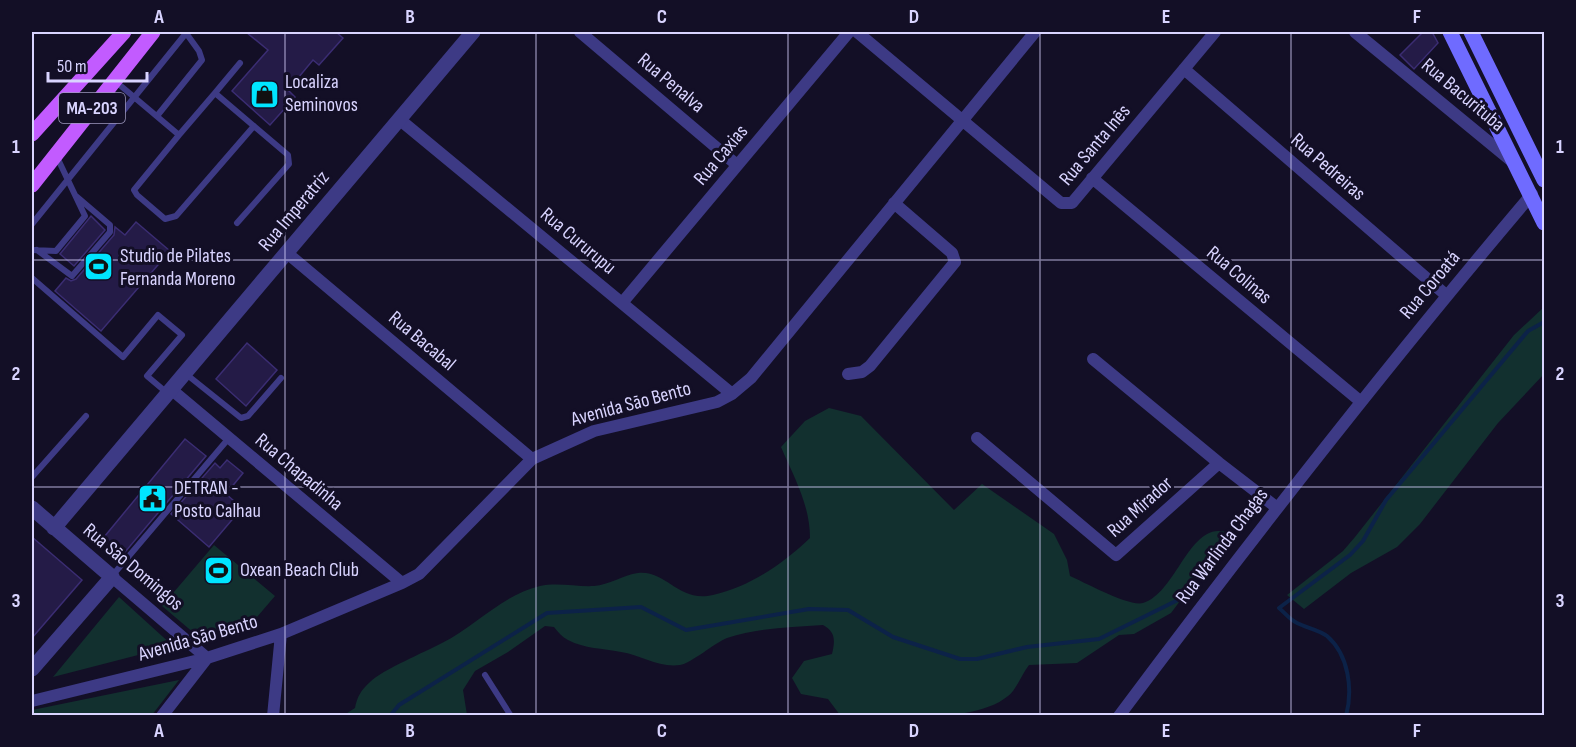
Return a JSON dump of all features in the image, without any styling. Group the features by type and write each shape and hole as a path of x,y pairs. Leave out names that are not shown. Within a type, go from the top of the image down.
{"main road":[{"name":"MA-203","path":"32,134 124,32"},
{"name":"MA-203","path":"32,185 153,32"},
{"path":"1450,32 1519,166 1545,223"},
{"path":"1471,32 1545,180"}],"street":[{"name":"Rua Imperatriz","path":"54,528 472,32"},
{"name":"Rua Penalva","path":"580,32 737,165"},
{"name":"Rua Caxias","path":"622,303 849,32"},
{"path":"857,32 962,120"},
{"name":"Avenida São Bento","path":"32,701 207,658 281,634 402,584 419,574 532,459 594,431 717,402 732,394 751,378 1035,32"},
{"name":"Rua Santa Inês","path":"962,120 1060,203 1072,203 1215,32"},
{"name":"Rua Bacurituba","path":"1355,32 1519,166"},
{"name":"Rua Pedreiras","path":"1184,69 1446,295"},
{"name":"Rua Cururupu","path":"399,119 732,394"},
{"name":"Rua Colinas","path":"1092,178 1360,401"},
{"name":"Rua Coroatá","path":"1360,401 1532,194"},
{"path":"848,374 862,372 870,366 954,262 952,253 894,203"},
{"name":"Rua Bacabal","path":"287,253 532,459"},
{"path":"1093,359 1219,464 1276,507"},
{"name":"Rua Chapadinha","path":"170,392 229,438 402,584"},
{"name":"Rua Warlinda Chagas","path":"1119,716 1276,507 1360,401"},
{"name":"Rua Mirador","path":"977,438 1116,555 1219,464"},
{"name":"Rua São Domingos","path":"32,508 207,658"},
{"path":"32,669 112,577"},
{"path":"273,716 281,634"},
{"path":"162,716 207,658"}],"lane":[{"path":"32,224 187,32 202,60 157,116"},
{"path":"240,63 134,190 165,219 176,216 254,126"},
{"path":"115,80 179,135"},
{"path":"215,93 288,155 290,160 237,223"},
{"path":"34,250 56,251 85,216 56,154"},
{"path":"34,250 72,276 110,232 110,225 76,196"},
{"path":"32,278 123,357 158,315 182,334 147,376 170,392"},
{"path":"186,373 240,418 248,416 281,378"},
{"path":"32,477 86,416"},
{"path":"112,577 229,438"},
{"path":"485,675 511,716"}],"green space":[{"path":"1544,307 1544,374 1498,423 1420,524 1397,547 1351,573 1304,609 1287,595 1343,551 1514,335"},
{"path":"829,408 861,416 954,510 982,484 1054,534 1067,560 1070,576 1128,601 1143,603 1154,597 1198,541 1207,534 1218,531 1236,534 1216,566 1198,577 1171,613 1134,634 1119,635 1077,663 1029,665 1008,696 993,705 973,711 928,717 840,715 828,699 801,694 792,678 804,661 832,654 834,637 823,625 751,632 727,638 680,665 665,665 628,654 574,643 566,639 554,627 545,626 508,652 475,671 463,690 467,715 344,715 355,708 362,691 376,677 442,643 513,596 526,590 547,585 600,585 638,573 648,573 691,595 701,596 727,591 766,573 810,538 804,503 781,447 805,421"},
{"name":"Oxean Beach Club","path":"214,545 275,596 244,632 201,639 162,606"},
{"path":"119,597 173,646 53,677"},
{"path":"179,680 152,715 32,715 32,710"}],"building":[{"path":"246,32 336,32 343,38 319,65 313,60 288,90 295,97 270,125 232,91 268,50"},
{"path":"1423,32 1432,32 1438,43 1414,69 1400,55"},
{"path":"91,216 105,230 74,266 60,254"},
{"path":"136,222 170,251 101,331 55,291 66,278 71,281 76,279 114,235 115,227 125,235"},
{"path":"247,343 277,370 246,406 216,379"},
{"name":"DETRAN - Posto Calhau","path":"185,439 206,456 120,558 100,542"},
{"path":"227,460 243,473 226,494 242,508 209,547 171,514 215,463 220,468"},
{"path":"32,537 82,580 32,638"}],"waterway":[{"path":"1346,716 1349,684 1345,663 1340,653 1327,636 1294,622 1279,608 1350,555 1363,541 1386,500 1528,331 1544,322"},
{"path":"390,716 399,705 547,613 641,607 686,630 809,609 848,610 893,637 960,659 977,659 1027,647 1099,639 1190,594"}],"place":[{"name":"Localiza Seminovos","path":"264,94"},
{"name":"Studio de Pilates Fernanda Moreno","path":"99,267"},
{"name":"DETRAN - Posto Calhau","path":"153,499"},
{"name":"Oxean Beach Club","path":"219,570"}]}
